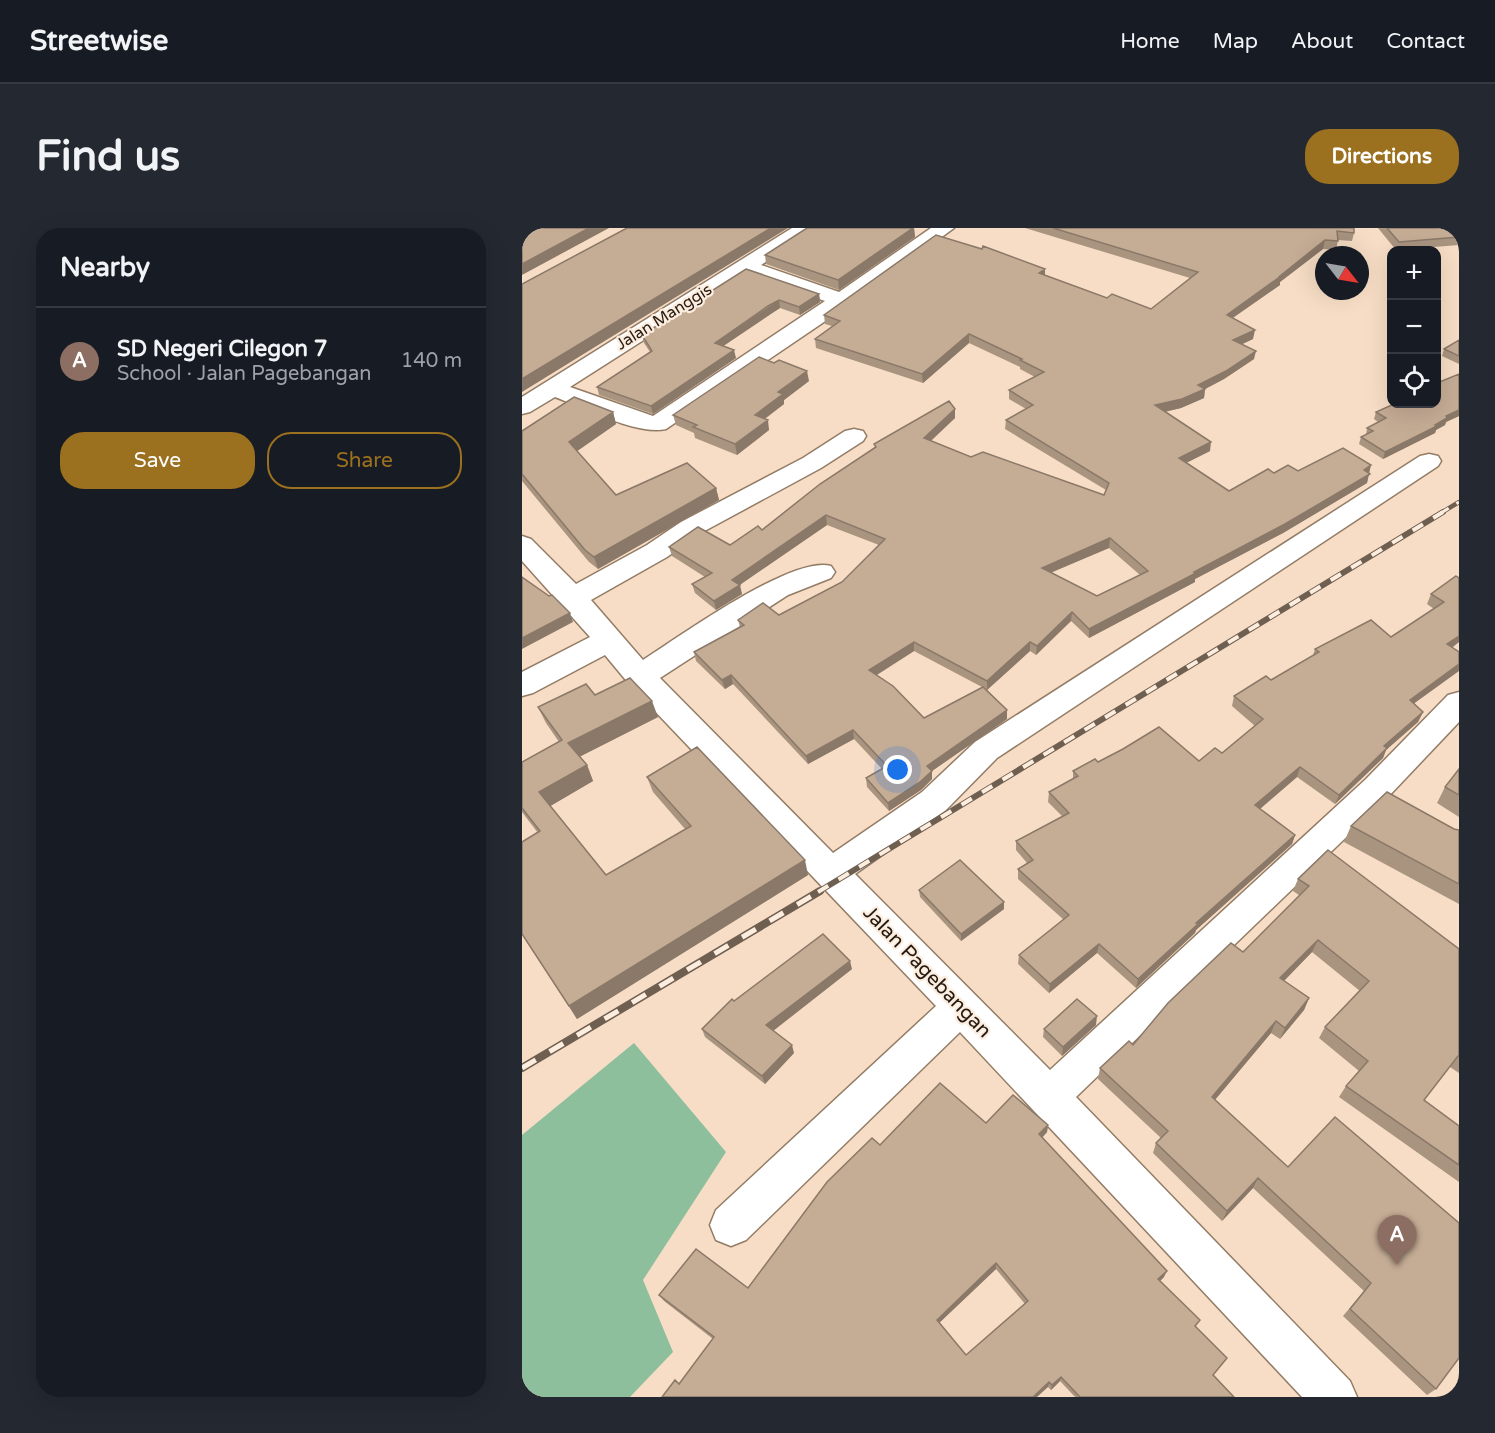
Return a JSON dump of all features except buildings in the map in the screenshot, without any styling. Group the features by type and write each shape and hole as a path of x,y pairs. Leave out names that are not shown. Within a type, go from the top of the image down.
{"street":[{"name":"Jalan Manggis","path":"522,407 806,228"},
{"path":"553,388 643,422 657,424 842,300 944,228"},
{"path":"745,267 842,300"},
{"path":"573,598 657,551 690,528 812,464 854,436"},
{"path":"830,873 934,801 986,750 1429,461"},
{"name":"Jalan Pagebangan","path":"522,545 573,598 640,676 1049,1097 1334,1397"},
{"path":"640,676 778,588 821,572"},
{"path":"522,685 609,640"},
{"path":"1049,1097 1377,788 1459,703"},
{"path":"1377,788 1408,806"},
{"path":"731,1225 960,1007"}],"green space":[{"path":"634,1043 726,1152 643,1280 673,1352 630,1397 522,1397 522,1135"}],"railway":[{"path":"1441,513 1459,502"},
{"path":"818,892 1443,512"},
{"path":"522,1068 820,891"}],"place":[{"name":"SD Negeri Cilegon 7","path":"1397,1265"}]}
